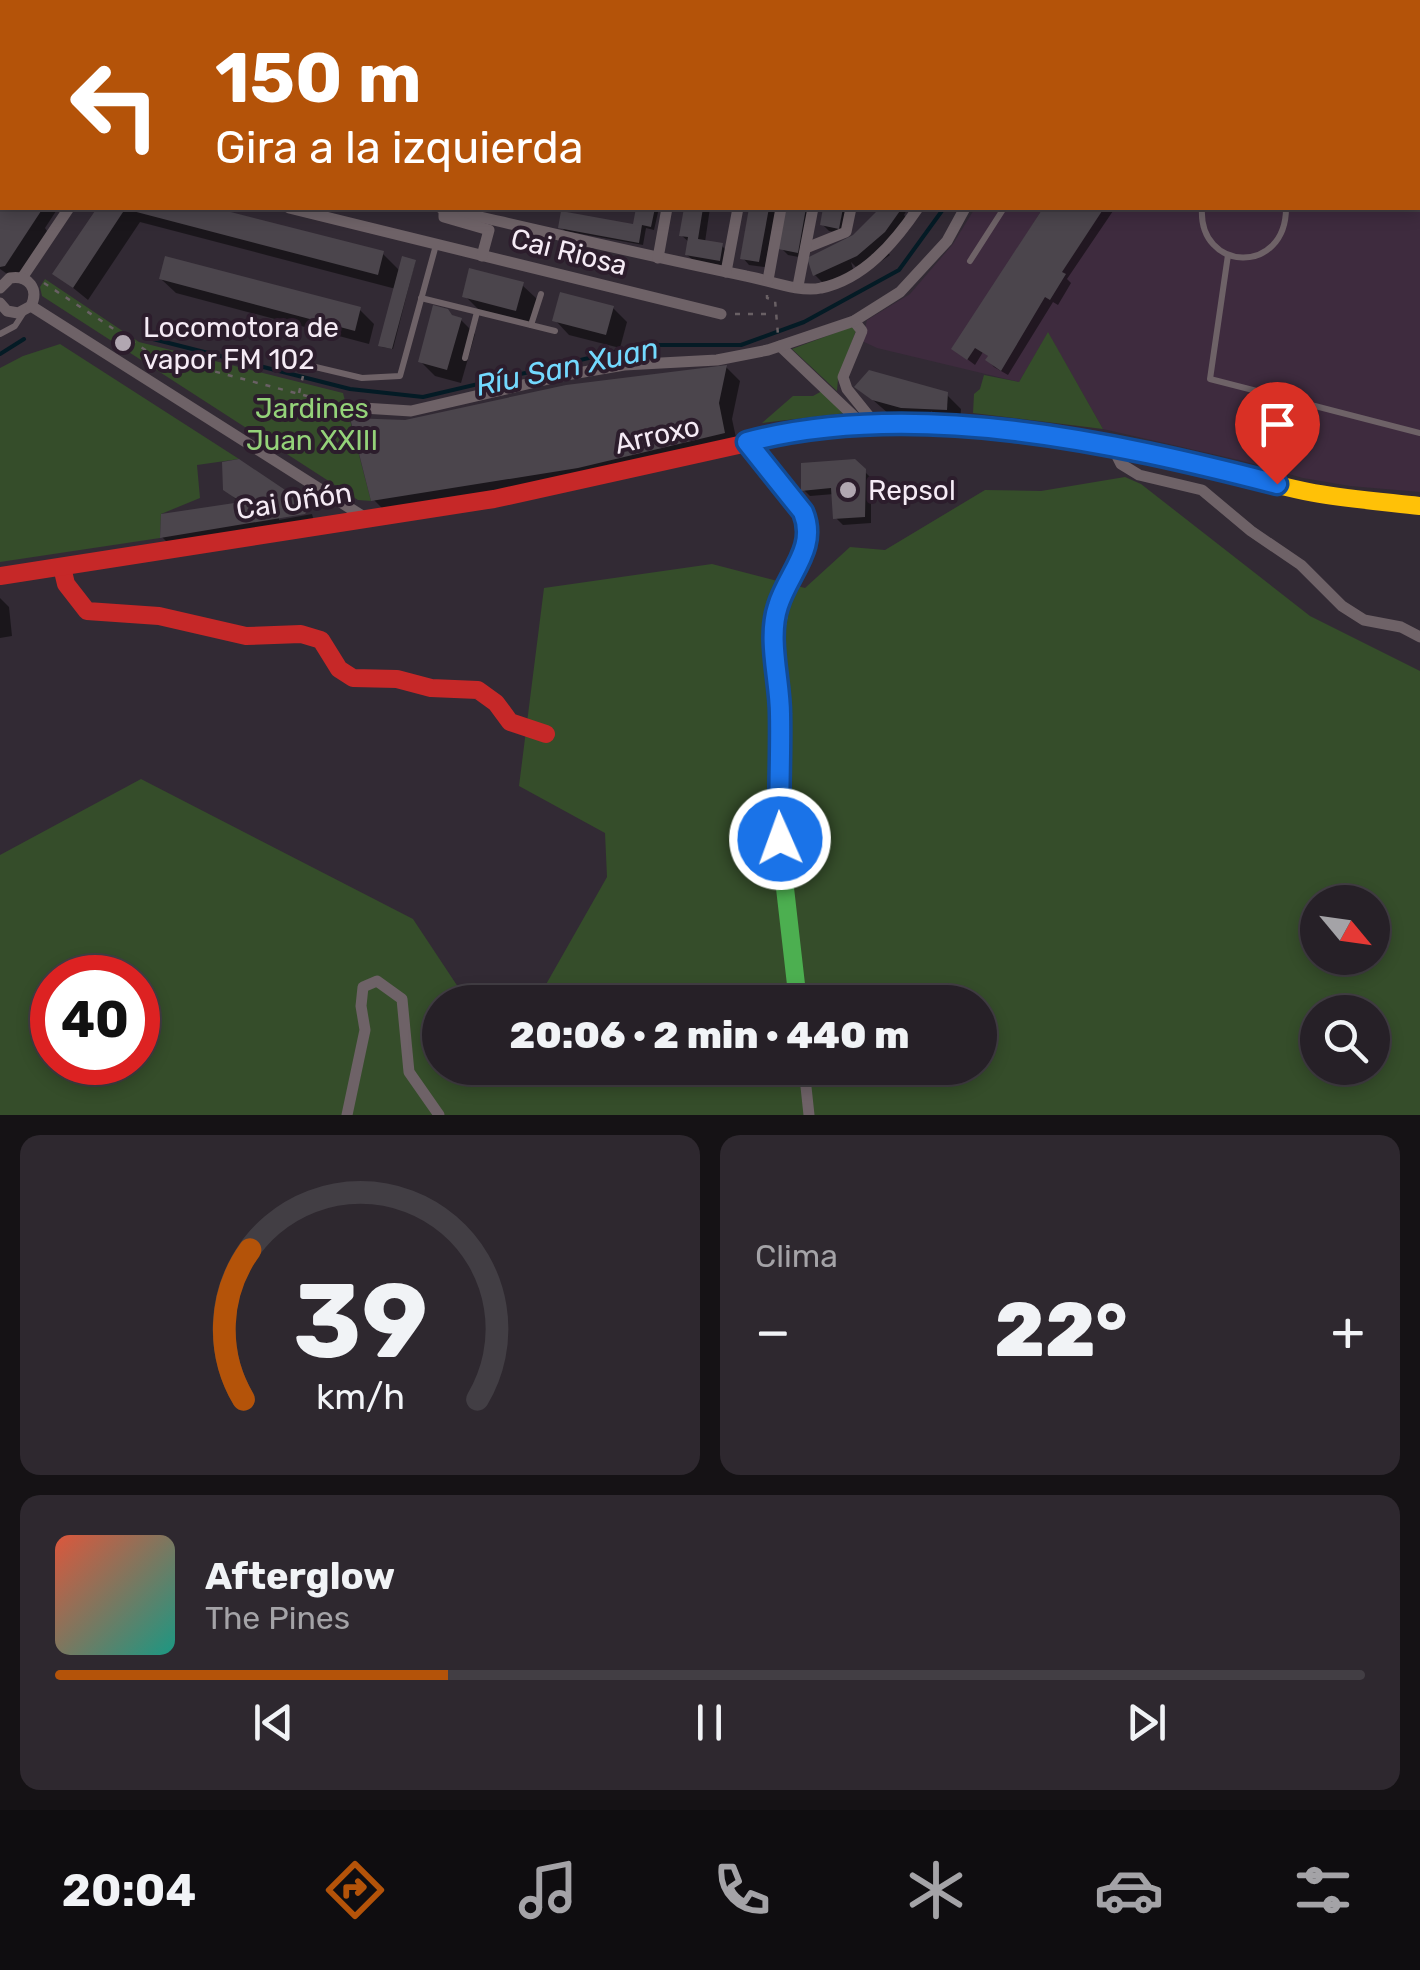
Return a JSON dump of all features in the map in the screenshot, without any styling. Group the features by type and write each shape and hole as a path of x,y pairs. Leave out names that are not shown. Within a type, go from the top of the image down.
{"street":[{"path":"22,278 68,210"},
{"name":"Cai Riosa","path":"297,210 721,314"},
{"path":"450,210 816,290 845,281 872,262 917,210"},
{"path":"658,258 666,210"},
{"path":"726,272 738,210"},
{"path":"765,279 781,210"},
{"path":"798,286 813,210"},
{"path":"806,248 846,232 850,210"},
{"path":"347,407 410,411 566,375 624,366 717,360 780,346 854,321 900,292 947,241 965,210"},
{"path":"468,214 466,220 444,213 444,217 489,230 482,256"},
{"path":"0,286 10,278 22,278 34,290 28,309"},
{"path":"0,302 12,313 28,309 364,517"},
{"path":"854,321 862,331 843,377 870,425"},
{"path":"780,346 870,425"},
{"name":"Arroxo","path":"596,477 809,428 870,425 997,430 1112,446 1314,493 1420,506"},
{"path":"747,442 803,512 808,525 802,557 778,606 774,632 780,714 778,805 782,873 796,985"},
{"path":"1112,446 1120,464 1139,474 1202,490 1301,564 1342,606 1364,620 1401,628 1420,637"},
{"name":"Cai Oñón","path":"0,576 494,499 596,477"},
{"path":"62,567 66,584 88,611 160,616 246,636 302,634 321,640 340,669 353,678 397,679 431,688 478,690 496,703 510,722 530,732 546,734"},
{"path":"347,1115 366,1030 360,1006 363,987 378,982 402,999 408,1072 439,1115"},
{"path":"806,1085 809,1115"}],"lane":[{"path":"970,262 1003,210"},
{"path":"1202,210 1207,237 1228,255 1243,258 1273,246 1286,223 1286,210"},
{"path":"306,365 362,378 400,376 436,245"},
{"path":"1228,255 1210,380 1420,432"},
{"path":"531,325 541,294"},
{"path":"421,298 555,331"},
{"path":"0,334 15,326 28,309"},
{"path":"465,358 477,312"}],"path":[{"path":"43,282 153,355 347,407"},
{"path":"767,298 775,300 780,346"},
{"path":"721,314 774,314"},
{"path":"298,394 306,365"}],"shaded area":[{"path":"974,210 1420,210 1420,492 1303,478 1103,429 1048,333 1019,382 862,341 867,320 910,294 953,244"}],"green space":[{"name":"Jardines Juan XXIII","path":"45,279 139,342 343,393 371,501 358,500 42,296 40,287"},
{"path":"857,328 837,391 792,349"},
{"path":"1048,332 1103,429 973,413 974,394 984,375 1019,382"},
{"path":"60,344 239,459 197,465 200,498 161,514 160,538 0,562 0,368"},
{"path":"822,391 846,413 762,423 793,396 813,396"},
{"path":"1125,477 1141,484 1310,616 1420,671 1420,1115 0,1115 0,855 141,779 413,919 457,985 422,985 422,1085 997,1085 997,985 546,985 607,877 605,833 519,786 544,588 712,564 805,588 850,547 885,550 985,490 1041,491"}],"building":[{"path":"0,210 42,210 5,266 0,267"},
{"path":"96,210 124,210 73,288 52,274"},
{"path":"129,210 223,210 384,251 378,275"},
{"path":"636,210 655,210 651,227 642,225 639,243 558,228 561,211 633,224"},
{"path":"684,210 703,210 698,239 723,243 720,261 685,255 688,237 679,236"},
{"path":"749,210 769,210 759,262 740,259"},
{"path":"786,210 806,210 798,253 778,249"},
{"path":"823,210 843,210 839,229 820,225"},
{"path":"878,210 901,210 885,232 857,256 813,276 807,258 853,235"},
{"path":"1042,210 1103,210 1062,272 1066,274 1050,300 1045,297 1001,371 975,348 967,360 951,349"},
{"path":"165,256 361,307 355,331 159,279"},
{"path":"402,256 416,260 392,349 378,346"},
{"path":"469,268 524,282 516,311 462,297"},
{"path":"560,292 614,306 606,335 552,321"},
{"path":"433,305 462,318 447,370 418,362"},
{"path":"727,365 719,403 725,433 578,468 371,501 350,418 405,420 566,385"},
{"path":"869,370 948,392 947,410 901,408 872,400 854,387"},
{"path":"239,459 306,504 305,514 160,538 161,514 241,502 223,490 222,462"},
{"name":"Repsol","path":"855,459 866,469 865,517 833,519 831,488 801,491 801,463"}],"waterway":[{"name":"Ríu San Xuan","path":"149,338 350,389 423,397 644,345 741,345 804,322 899,270 943,210"},
{"name":"Ríu San Xuan","path":"0,354 24,339"}],"traffic: fast":[{"path":"747,442 803,512 807,528 802,558 781,603 775,635 781,853 796,985"}],"traffic: slow":[{"path":"793,433 894,424 998,430 1153,456 1314,493 1420,506"}],"traffic: jam":[{"path":"0,576 494,499 793,433"},
{"path":"62,567 66,584 87,611 159,616 246,636 301,634 321,640 339,669 353,678 397,679 431,688 478,690 496,703 510,722 546,734"}],"place":[{"name":"Locomotora de vapor FM 102","path":"123,343"},
{"name":"Repsol","path":"848,490"}],"route":[{"path":"780,839 780,714 774,632 778,606 802,557 808,525 803,512 747,442 837,426 997,430 1112,446 1277,484"}]}
